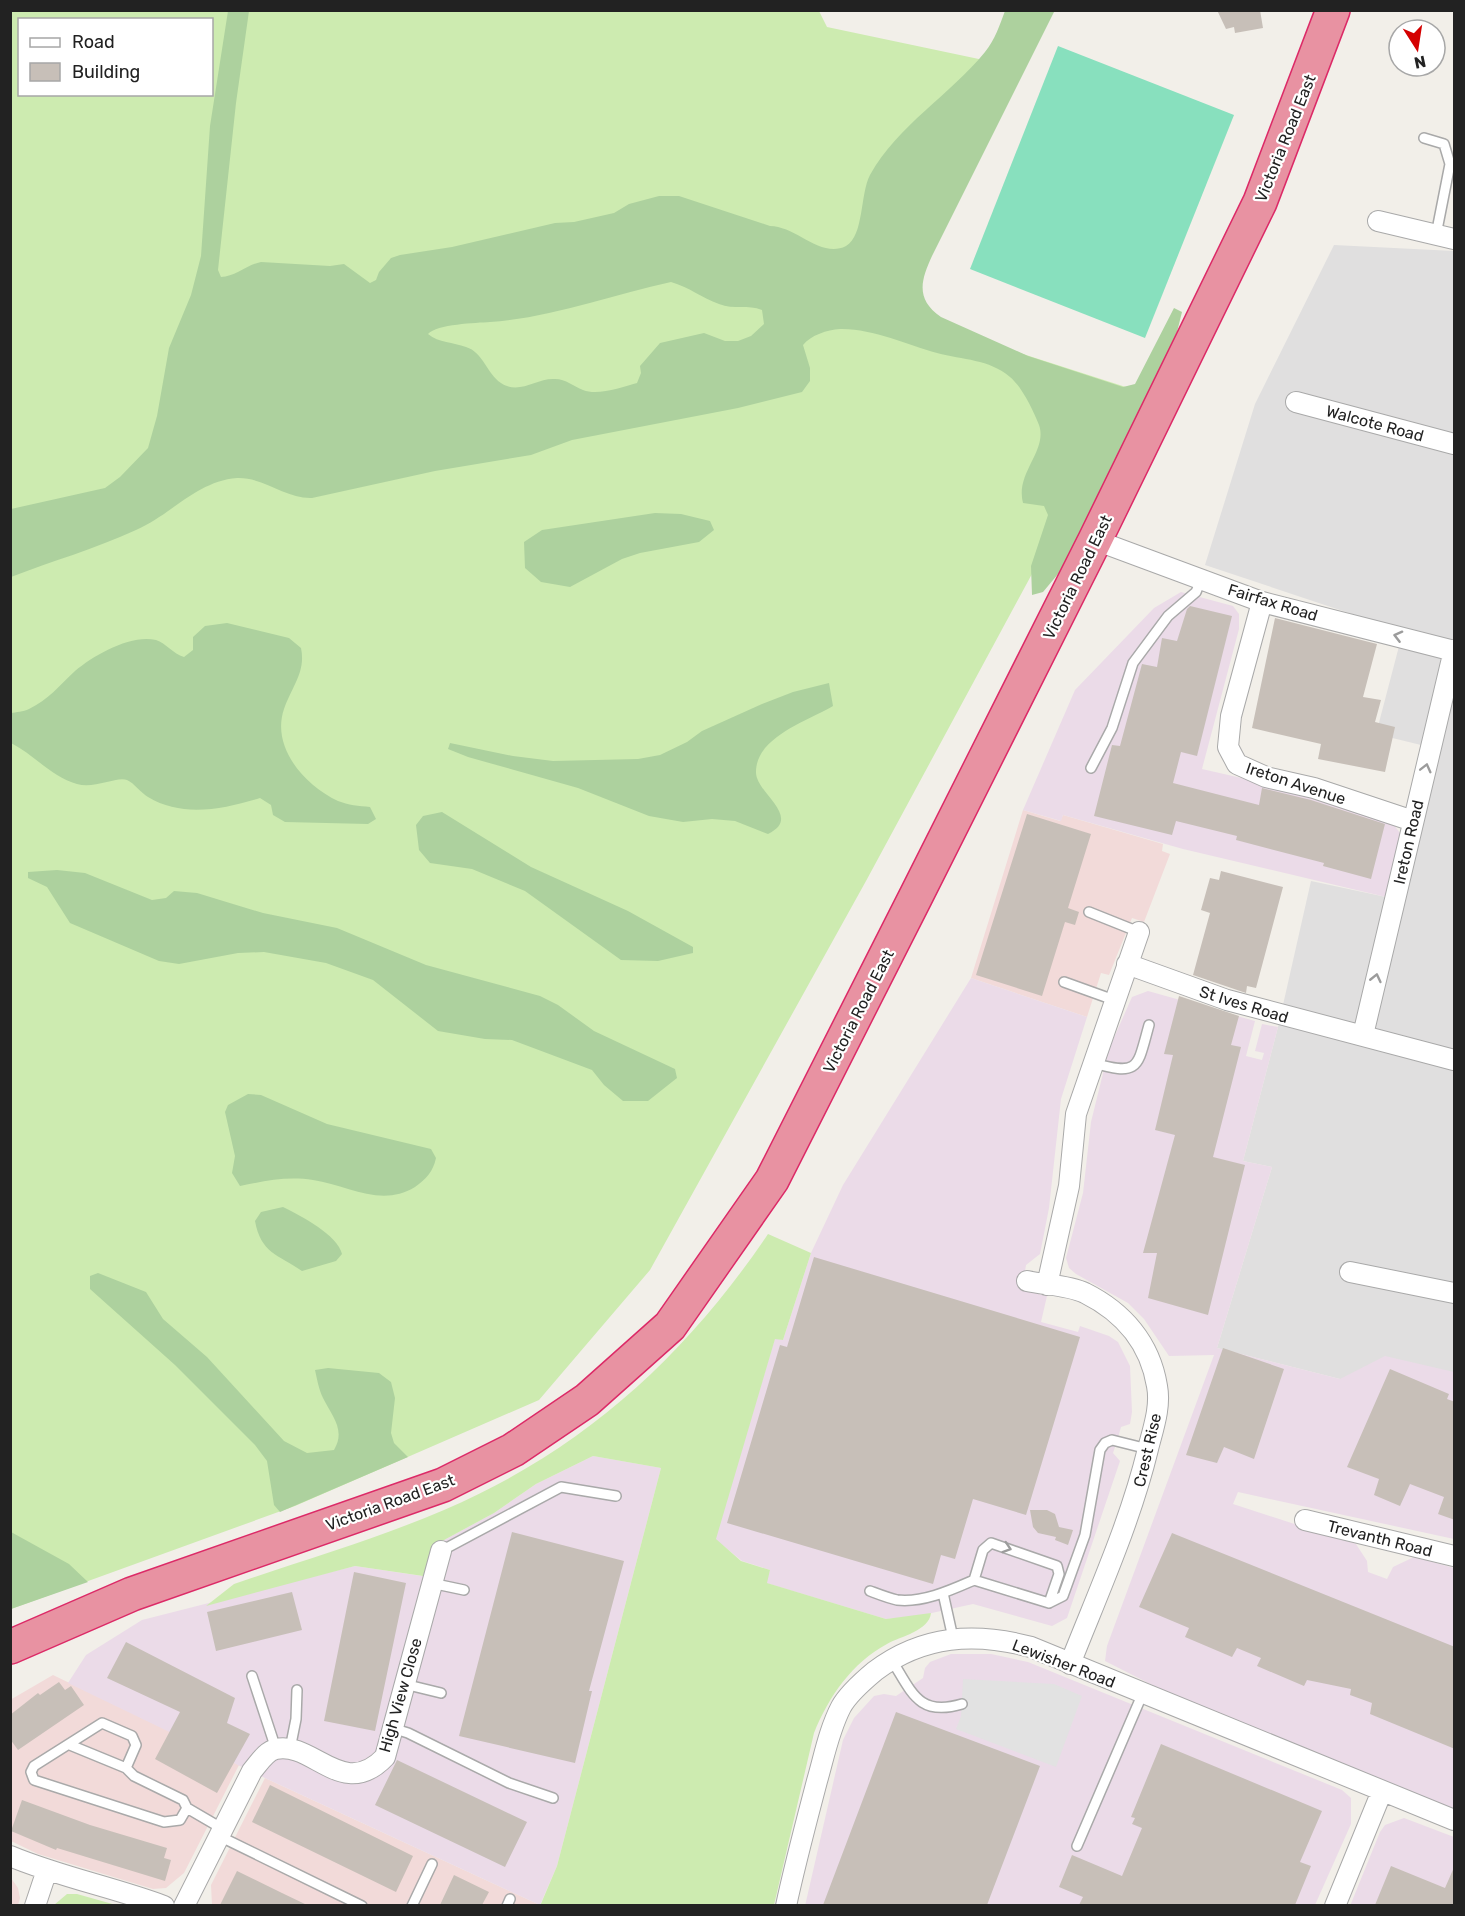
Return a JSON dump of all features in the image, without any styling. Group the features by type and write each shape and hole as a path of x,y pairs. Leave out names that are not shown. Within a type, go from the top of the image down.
{"highway":[{"name":"Victoria Road East","path":"10,1647 132,1594 443,1485 513,1450 587,1400 670,1326 772,1180 1095,540 1260,202 1333,10"}],"street":[{"path":"1378,220 1445,237"},
{"name":"Walcote Road","path":"1296,402 1455,444"},
{"name":"Fairfax Road","path":"1095,540 1262,602 1454,650"},
{"name":"Ireton Avenue","path":"1262,602 1231,716 1228,747 1238,764 1266,777 1314,788 1413,821"},
{"name":"Ireton Road","path":"1363,1035 1454,650"},
{"path":"1047,1285 1069,1186 1076,1114 1139,932"},
{"name":"St Ives Road","path":"1127,964 1237,1003 1455,1060"},
{"path":"1350,1272 1455,1293"},
{"name":"Crest Rise","path":"1027,1281 1082,1292 1111,1308 1138,1334 1152,1363 1158,1388 1157,1414 1136,1499 1070,1664"},
{"name":"Trevanth Road","path":"1305,1520 1455,1556"},
{"name":"High View Close","path":"283,1749 339,1772 360,1773 377,1765 385,1757 441,1551"},
{"name":"Lewisher Road","path":"786,1905 828,1739 841,1706 864,1680 891,1659 912,1649 953,1638 1003,1640 1070,1664 1455,1820"},
{"path":"184,1905 252,1771 268,1752 283,1749"},
{"path":"1335,1905 1382,1791"},
{"path":"10,1856 47,1870 115,1888 164,1905"},
{"path":"34,1905 47,1870"}],"lane":[{"path":"1424,138 1444,144 1450,164 1445,237"},
{"path":"1091,768 1112,728 1133,663 1168,616 1196,592 1201,579"},
{"path":"1089,912 1139,932"},
{"path":"1064,982 1114,1000"},
{"path":"1093,1063 1120,1071 1132,1069 1139,1060 1149,1025"},
{"path":"870,1591 897,1600 943,1593 974,1580 1048,1603 1063,1596 1085,1535 1100,1450 1105,1443 1112,1440 1148,1449"},
{"path":"441,1551 561,1487 616,1496"},
{"path":"974,1580 983,1550 991,1543 1057,1566 1059,1574 1048,1603"},
{"path":"431,1582 464,1590"},
{"path":"943,1593 953,1638"},
{"path":"891,1659 917,1699 927,1707 944,1709 962,1704"},
{"path":"252,1677 283,1749"},
{"path":"404,1684 441,1693"},
{"path":"283,1749 296,1719 297,1690"},
{"path":"1077,1846 1142,1695"},
{"path":"126,1768 136,1745 132,1736 102,1723 34,1767 31,1772 34,1780 165,1822 180,1820 187,1808"},
{"path":"392,1728 408,1733 509,1783 553,1798"},
{"path":"70,1745 126,1768 134,1776 183,1800 187,1808 221,1833 362,1905"},
{"path":"412,1905 432,1864"}],"shaded area":[{"path":"1334,245 1454,251 1454,1376 1340,1379 1217,1348 1272,1167 1243,1161 1278,1027 1311,881 1386,897 1421,745 1376,734 1403,631 1205,565 1255,404"},
{"path":"1181,592 1233,606 1239,614 1239,629 1202,769 1328,798 1394,825 1400,833 1386,897 1183,849 1063,815 1061,821 1023,810 1075,690 1154,608"},
{"path":"1023,810 1060,821 1063,815 1163,844 1162,851 1170,854 1144,922 1132,918 1109,975 1101,973 1087,1017 971,978"},
{"path":"971,978 1087,1017 1061,1099 1049,1208 1040,1254 1026,1265 1022,1290 1047,1296 1041,1322 1078,1332 1080,1326 1109,1336 1118,1342 1130,1366 1132,1412 1130,1424 1121,1427 1113,1453 1120,1461 1067,1618 1052,1626 973,1604 918,1616 886,1619 766,1583 770,1570 742,1561 715,1539 775,1338 783,1340 811,1253 843,1185"},
{"path":"1148,991 1255,1021 1246,1056 1262,1060 1264,1053 1255,1051 1262,1024 1278,1027 1243,1161 1272,1167 1217,1348 1340,1379 1385,1356 1454,1372 1454,1539 1238,1492 1233,1504 1356,1544 1367,1561 1368,1572 1387,1579 1393,1567 1414,1557 1454,1568 1454,1809 1166,1692 1105,1661 1107,1646 1214,1355 1169,1356 1144,1319 1128,1303 1076,1274 1069,1268 1066,1258 1083,1193 1091,1122 1109,1049 1132,997"},
{"path":"593,1456 661,1468 557,1866 540,1905 265,1778 68,1683 86,1655 142,1620 355,1566 422,1576 433,1546 494,1513 536,1484"},
{"path":"951,1654 991,1654 1028,1662 1342,1790 1351,1798 1351,1824 1315,1905 805,1906 843,1740 854,1718 874,1696 884,1694 896,1696 923,1678 925,1668 930,1662"},
{"path":"53,1675 239,1765 184,1873 166,1888 153,1889 38,1854 11,1841 10,1700"},
{"path":"963,1679 1054,1684 1082,1696 1056,1767 956,1729 961,1716"},
{"path":"265,1778 540,1905 212,1905 211,1885"},
{"path":"1404,1818 1454,1837 1454,1905 1350,1906 1380,1832 1385,1825"},
{"path":"11,1878 18,1888 20,1898 18,1905 11,1905"}],"green space":[{"path":"1055,10 928,265 923,281 927,303 941,317 1028,356 1123,387 1135,384 1174,308 1182,312 1177,332 1154,386 1063,568 1043,592 1032,595 1031,566 1048,515 1044,506 1023,503 1022,492 1023,482 1041,435 1034,413 1019,387 1002,371 985,363 937,353 877,334 852,329 840,329 820,334 810,338 803,345 810,368 810,381 802,392 738,408 572,440 531,455 435,471 312,498 293,495 247,479 223,480 209,485 136,530 11,577 11,509 105,488 120,477 148,448 157,416 169,348 191,295 201,256 210,126 228,11 249,11 236,103 218,270 221,277 261,262 330,266 344,264 370,283 376,280 379,272 391,258 400,255 452,247 555,223 574,222 614,213 629,204 659,196 679,196 770,226 780,227 827,248 837,249 846,246 856,233 867,183 882,157 909,125 971,68 985,52 1005,11","holes":["671,282 725,306 751,307 762,310 764,324 751,336 738,341 725,341 704,333 660,343 640,366 641,373 637,383 596,392 589,392 557,379 521,387 508,386 496,379 477,353 428,334 448,326 536,316 648,287"]},
{"path":"11,11 819,11 827,27 1012,66 896,313 1132,389 866,881 650,1270 539,1400 295,1506 11,1609"},
{"path":"1058,46 1234,115 1145,338 970,269"},
{"path":"655,513 681,514 710,521 714,530 699,542 640,553 622,559 570,587 541,582 525,568 524,542 542,530"},
{"path":"227,623 289,638 301,648 300,672 284,709 281,723 286,751 293,763 313,785 338,801 370,807 376,819 368,824 285,822 273,815 271,805 260,798 203,810 175,808 148,797 127,780 84,785 68,781 11,743 11,713 27,710 36,705 54,692 75,671 102,653 124,643 146,639 160,641 176,654 184,657 193,650 193,637 205,626"},
{"path":"829,683 833,706 797,724 773,740 758,760 756,773 758,781 776,805 781,820 778,827 768,834 735,821 712,819 683,822 649,816 578,788 468,757 448,749 450,743 513,756 553,761 638,759 660,755 687,742 702,731 762,704 793,692"},
{"path":"442,812 531,867 628,911 693,947 693,953 658,961 621,960 525,891 472,869 430,863 419,850 416,825 423,816"},
{"path":"57,870 85,873 152,900 166,898 174,891 197,893 263,913 337,928 426,965 540,996 558,1005 594,1031 675,1069 677,1078 648,1101 623,1101 604,1085 592,1070 512,1040 485,1039 438,1031 373,980 326,963 264,952 238,953 179,964 159,961 70,923 47,887 28,878 28,872"},
{"path":"248,1094 261,1095 327,1124 431,1149 436,1158 435,1163 428,1175 415,1187 390,1195 364,1193 303,1179 276,1180 240,1186 232,1173 235,1156 225,1112 228,1105"},
{"path":"283,1207 318,1227 334,1240 342,1254 336,1261 302,1271 271,1252 261,1240 255,1221 261,1212"},
{"path":"768,1234 811,1253 783,1340 775,1339 716,1539 741,1561 770,1570 767,1583 886,1619 931,1613 929,1619 920,1629 887,1644 863,1661 843,1682 827,1706 814,1733 774,1905 540,1906 557,1866 661,1468 593,1456 536,1484 494,1513 433,1546 423,1576 355,1566 206,1606 234,1584 418,1521 494,1486 541,1459 585,1429 627,1396 665,1360 702,1321"},
{"path":"98,1273 146,1292 163,1319 207,1357 284,1441 307,1453 334,1450 339,1436 336,1423 320,1392 315,1370 328,1368 379,1373 391,1382 395,1398 391,1433 394,1443 408,1457 280,1512 274,1505 267,1461 255,1445 175,1365 90,1289 90,1276"},
{"path":"11,1532 69,1564 88,1582 11,1609"},
{"path":"67,1894 77,1894 116,1905 54,1905"}],"building":[{"path":"1217,10 1260,10 1263,28 1235,33 1234,27 1226,29"},
{"path":"1190,606 1232,616 1197,756 1181,752 1173,783 1259,805 1262,788 1311,800 1385,824 1371,879 1323,866 1324,863 1236,840 1237,836 1176,821 1172,835 1094,816 1112,745 1120,746 1142,664 1157,667 1162,638 1177,641"},
{"path":"1275,618 1377,644 1363,697 1381,700 1375,722 1395,727 1385,772 1318,759 1321,744 1252,728"},
{"path":"1027,814 1091,834 1068,908 1079,912 1075,925 1065,922 1042,996 976,975"},
{"path":"1221,871 1283,887 1256,988 1247,986 1246,993 1193,975 1210,913 1201,910 1210,878 1219,880"},
{"path":"1179,996 1239,1016 1231,1045 1241,1047 1213,1157 1245,1165 1208,1315 1148,1298 1157,1253 1143,1253 1175,1135 1155,1130 1173,1055 1164,1054"},
{"path":"814,1257 1080,1337 1026,1515 973,1499 955,1559 941,1555 933,1584 727,1523 780,1345 787,1347"},
{"path":"1223,1348 1284,1369 1254,1459 1224,1447 1217,1463 1186,1455"},
{"path":"1390,1369 1449,1394 1447,1399 1455,1402 1455,1520 1438,1514 1444,1497 1410,1484 1400,1506 1374,1495 1379,1479 1347,1467"},
{"path":"1030,1510 1047,1510 1055,1514 1059,1527 1073,1530 1068,1545 1055,1540 1056,1537 1038,1533 1033,1527"},
{"path":"512,1532 624,1561 589,1691 592,1691 575,1763 459,1736"},
{"path":"1172,1533 1455,1647 1455,1749 1370,1714 1372,1703 1350,1695 1351,1689 1307,1680 1304,1686 1257,1666 1261,1658 1237,1648 1232,1657 1185,1637 1189,1628 1139,1607"},
{"path":"354,1572 406,1583 375,1731 324,1721"},
{"path":"292,1592 302,1630 216,1651 207,1612"},
{"path":"126,1642 235,1698 227,1723 250,1734 217,1793 155,1759 180,1712 107,1678"},
{"path":"59,1682 65,1690 71,1686 84,1705 18,1750 10,1739 10,1715 38,1693 40,1695"},
{"path":"896,1712 1040,1766 987,1905 823,1905"},
{"path":"1161,1744 1322,1811 1300,1862 1311,1866 1295,1905 1079,1905 1083,1897 1059,1887 1072,1855 1122,1876 1142,1828 1132,1824 1135,1818 1131,1817"},
{"path":"397,1760 527,1822 505,1867 375,1805"},
{"path":"270,1785 413,1856 396,1892 252,1822"},
{"path":"22,1800 90,1825 167,1848 164,1858 171,1860 165,1881 57,1848 56,1850 11,1831"},
{"path":"1455,1865 1455,1905 1375,1905 1391,1866 1445,1888"},
{"path":"237,1871 282,1893 307,1905 220,1905"},
{"path":"454,1875 489,1892 482,1905 440,1905"}]}
